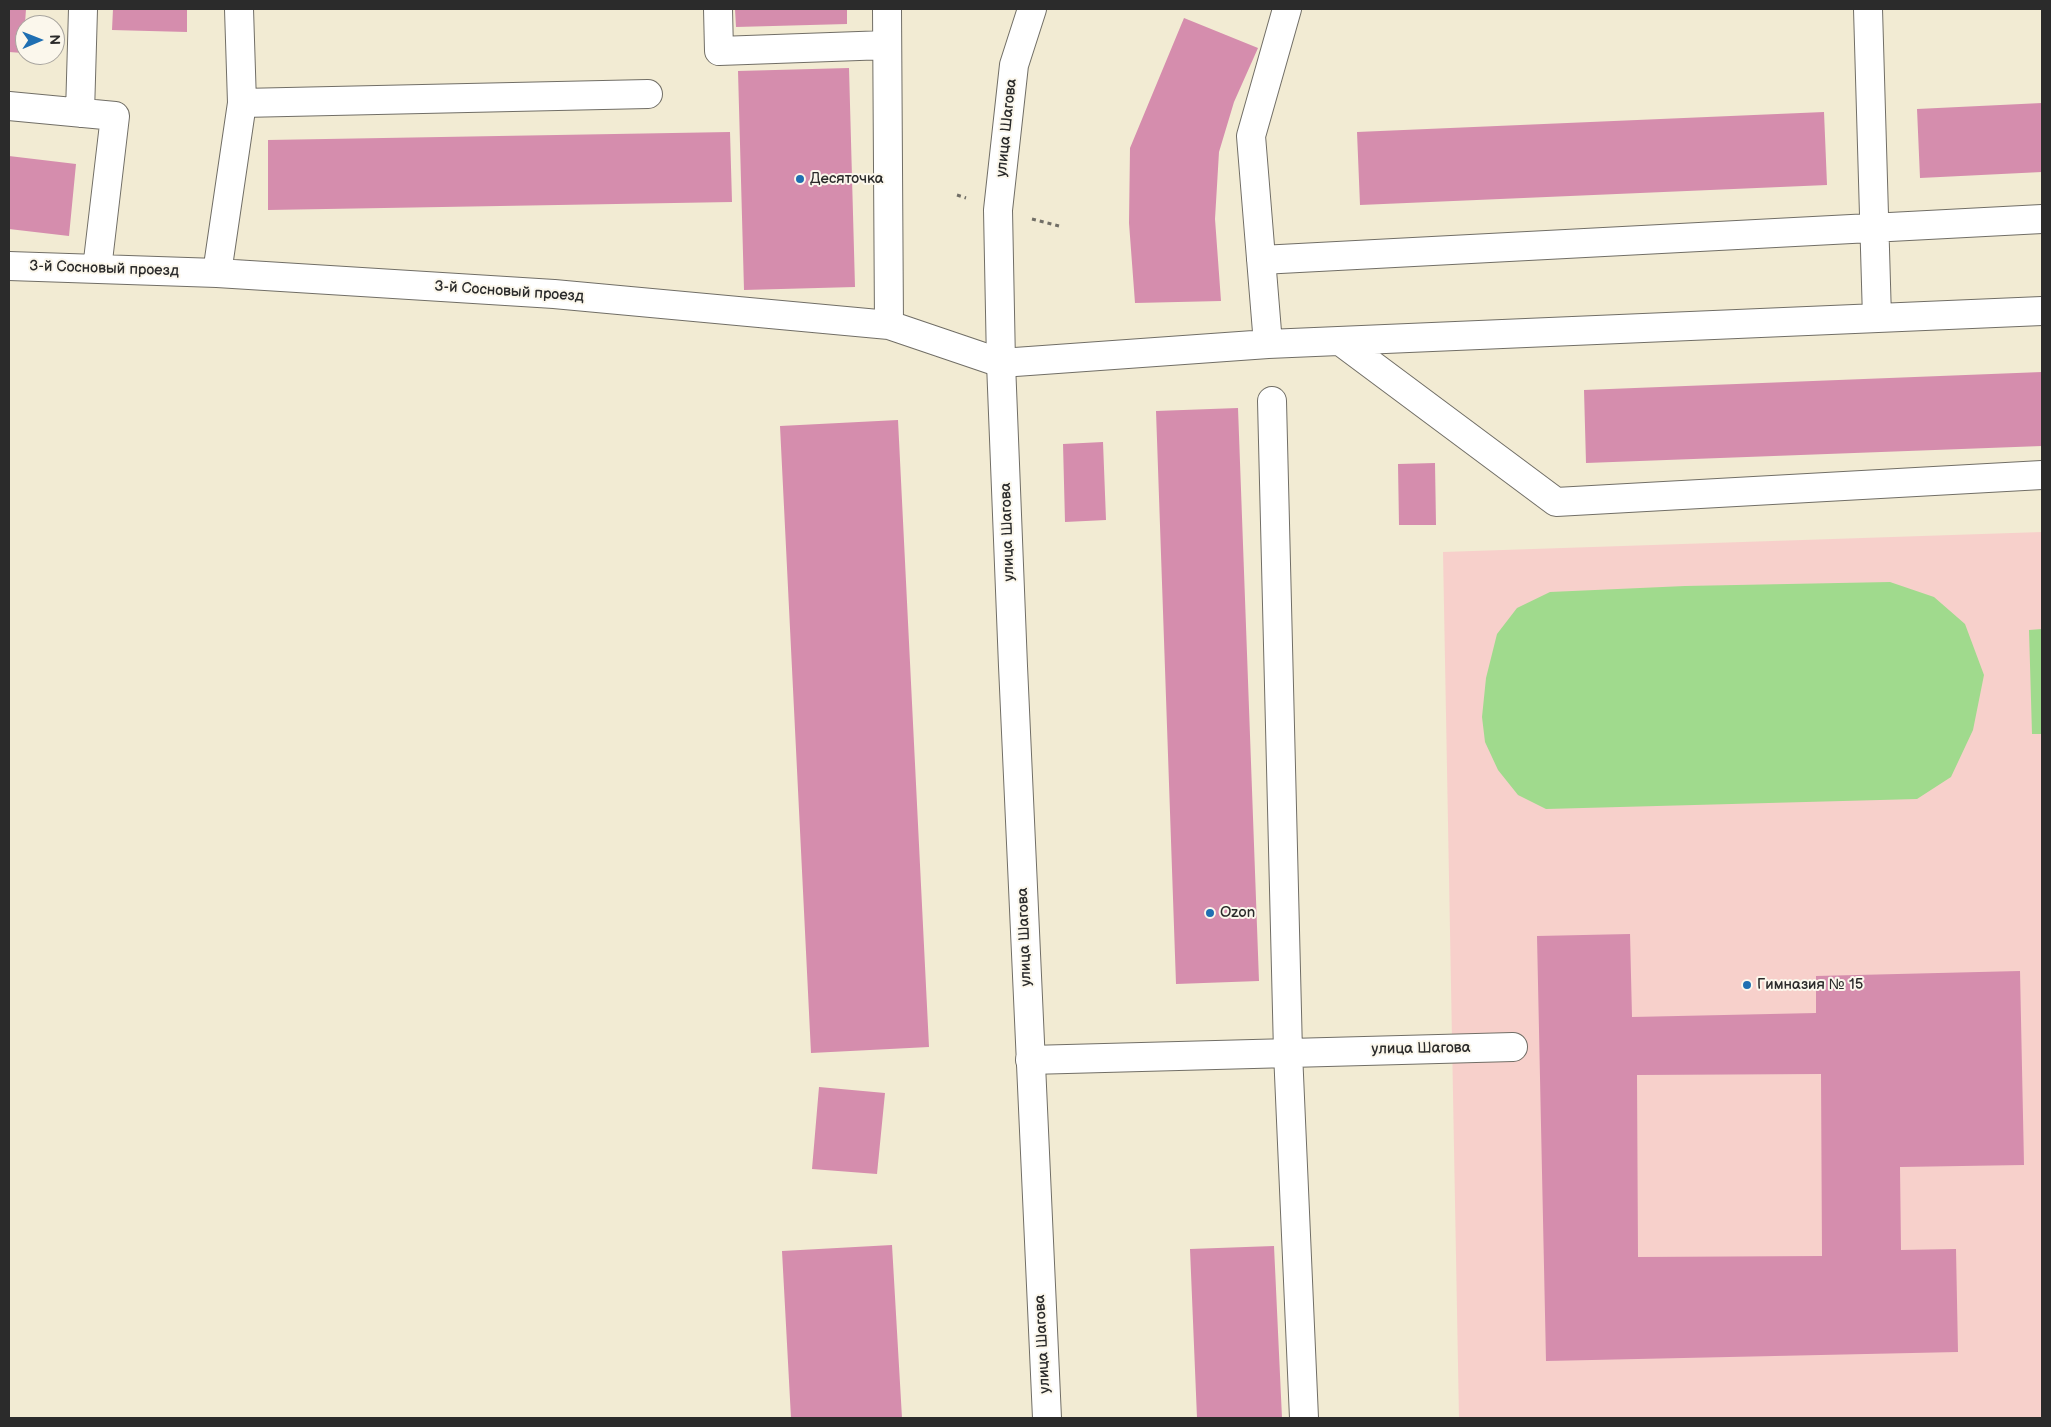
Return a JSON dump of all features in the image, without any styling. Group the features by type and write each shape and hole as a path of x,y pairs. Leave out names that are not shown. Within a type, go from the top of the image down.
{"main road":[{"path":"80,113 83,9"},
{"path":"217,273 242,103 239,9"},
{"path":"718,9 711,60 887,45"},
{"path":"887,9 889,324"},
{"name":"улица Шагова","path":"1032,9 1014,65 998,210 1001,363 1047,1418"},
{"path":"1268,344 1251,136 1287,9"},
{"path":"1868,9 1877,318"},
{"path":"242,103 648,94"},
{"path":"9,106 115,116 97,268"},
{"path":"1261,260 2042,219"},
{"name":"3-й Сосновый проезд","path":"9,266 217,273 554,294 889,324 1001,363"},
{"path":"1001,363 1268,344 2042,311"},
{"path":"1340,341 1556,502 2042,475"},
{"path":"1272,401 1288,1052 1304,1418"},
{"name":"улица Шагова","path":"1030,1060 1513,1047"}],"shaded area":[{"name":"Гимназия № 15","path":"2042,532 2042,1418 1459,1418 1443,552"}],"green space":[{"path":"1890,582 1934,597 1965,624 1984,675 1973,730 1951,777 1917,799 1546,809 1518,795 1498,770 1485,742 1482,717 1486,678 1497,634 1517,608 1550,592 1685,586"},
{"path":"2042,629 2042,734 2032,734 2029,630"}],"building":[{"path":"9,9 26,9 26,15 15,15 15,52 9,52"},
{"path":"113,9 187,9 187,32 112,30"},
{"path":"735,9 847,9 847,24 736,27"},
{"path":"1184,18 1258,48 1234,102 1219,152 1215,219 1221,301 1135,303 1129,223 1130,148"},
{"path":"849,68 855,287 744,290 738,71"},
{"path":"2042,103 2042,172 1920,178 1917,109"},
{"path":"1824,112 1827,185 1360,205 1357,132"},
{"path":"730,132 732,202 268,210 268,140"},
{"path":"9,156 76,164 69,236 9,229"},
{"path":"2042,372 2042,446 1586,463 1584,390"},
{"path":"1238,408 1259,981 1176,984 1156,411"},
{"path":"898,420 929,1047 811,1053 780,426"},
{"path":"1103,442 1106,520 1065,522 1063,444"},
{"path":"1435,463 1436,525 1399,525 1398,464"},
{"path":"1630,934 1632,1017 1816,1013 1816,976 2020,971 2024,1165 1900,1167 1901,1250 1956,1249 1958,1352 1546,1361 1537,936","holes":["1821,1074 1822,1256 1638,1257 1637,1075"]},
{"path":"819,1087 885,1093 877,1174 812,1169"},
{"path":"892,1245 902,1418 791,1418 782,1251"},
{"path":"1274,1246 1282,1418 1197,1418 1190,1249"}],"place":[{"name":"Десяточка","path":"800,179"},
{"name":"Ozon","path":"1210,913"},
{"name":"Гимназия № 15","path":"1747,985"}]}
